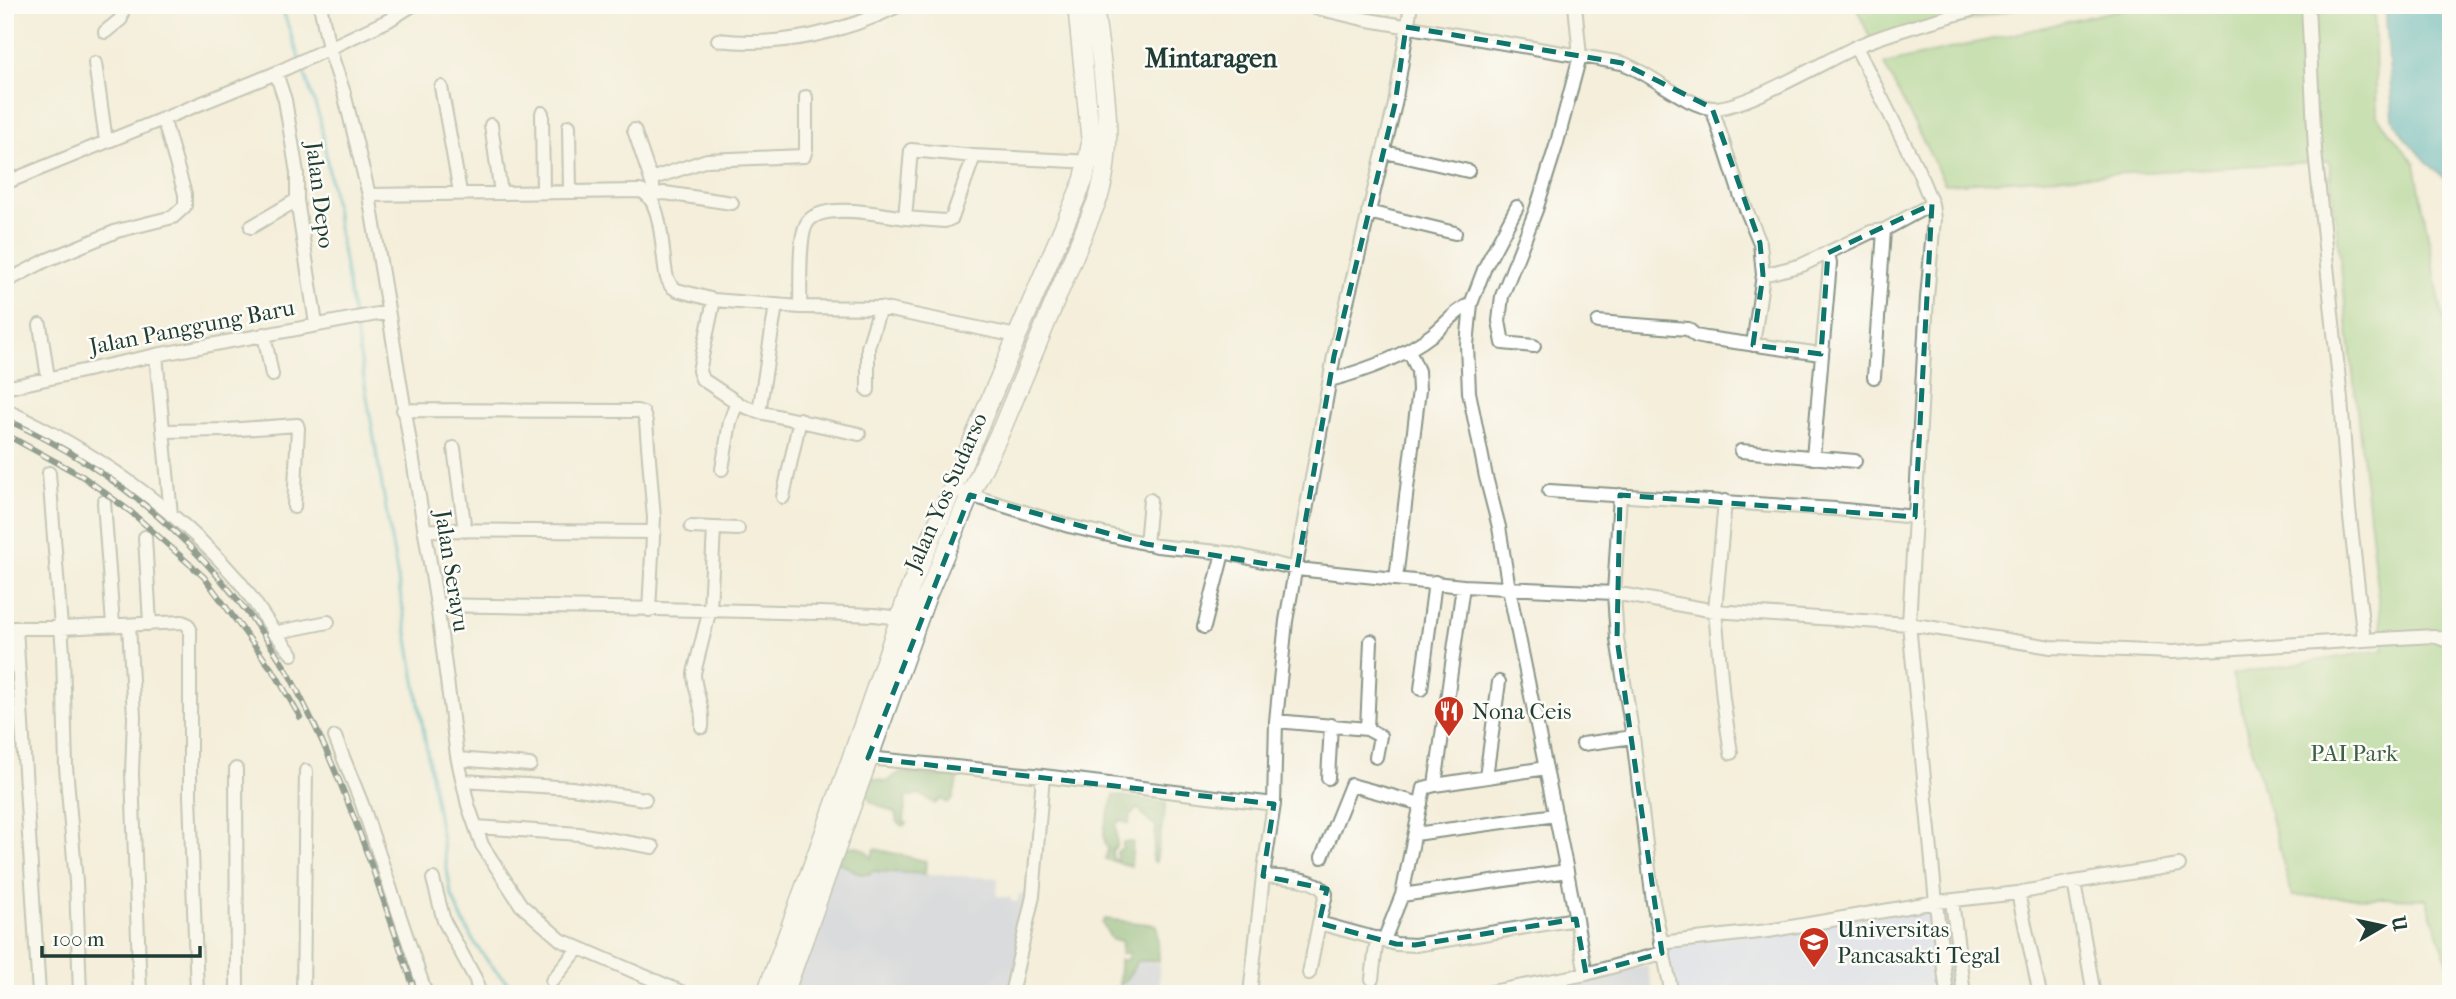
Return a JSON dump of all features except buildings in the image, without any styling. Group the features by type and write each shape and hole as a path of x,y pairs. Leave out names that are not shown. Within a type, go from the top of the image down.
{"highway":[{"name":"Jalan Yos Sudarso","path":"766,994 911,586 1073,209 1089,162 1091,144 1077,5"},
{"name":"Jalan Yos Sudarso","path":"784,994 926,598 1002,428 1099,196 1108,162 1106,109 1094,5"}],"street":[{"path":"105,33 121,19 123,5"},
{"name":"Jalan Serayu","path":"320,5 369,195 437,606 458,759 482,845 522,905 561,940 686,994"},
{"path":"6,180 276,73 389,20 413,5"},
{"path":"718,40 745,44 780,41 826,32 900,5"},
{"path":"1304,5 1406,27 1632,66 1681,96 1712,108 1756,96 1856,47 1988,5"},
{"path":"1250,994 1274,804 1276,721 1286,621 1330,380 1368,212 1385,152 1411,5"},
{"path":"1534,346 1507,345 1501,340 1499,321 1502,296 1540,197 1580,56 1575,5"},
{"path":"2308,5 2315,151 2364,640"},
{"path":"1856,47 1927,190 1934,219 1927,298 1909,624 1947,994"},
{"path":"95,63 106,141"},
{"name":"Jalan Depo","path":"276,73 287,112 297,173 297,200 316,324"},
{"path":"441,87 460,192"},
{"path":"651,179 707,160 804,156 806,97"},
{"path":"1712,108 1741,197 1759,237 1763,275 1753,345"},
{"path":"542,113 543,192"},
{"path":"5,282 47,260 117,231 173,217 182,210 185,206 185,194 163,118"},
{"path":"491,125 501,193"},
{"path":"569,126 570,192"},
{"path":"634,130 651,179 665,270 669,282 677,290 714,300 800,307 880,308 1017,336"},
{"path":"905,218 911,150 974,156 1108,162"},
{"path":"1385,152 1468,171"},
{"path":"800,307 804,229 808,221 821,214 839,210 945,221 952,218 974,156"},
{"path":"369,195 639,191 653,196 665,193 732,203"},
{"path":"251,227 297,200"},
{"path":"1763,275 1802,265 1871,232 1884,230 1932,204"},
{"path":"1517,207 1485,267 1471,304 1467,345 1469,392 1486,477 1500,527 1508,589 1556,815 1586,974"},
{"path":"1368,212 1455,233"},
{"path":"1874,377 1884,230"},
{"path":"1812,458 1830,262 1828,253"},
{"path":"714,300 699,376 737,402 759,412 859,433"},
{"path":"1330,380 1368,369 1409,350 1471,304"},
{"path":"759,412 776,305"},
{"path":"868,390 868,347 880,308"},
{"name":"Jalan Panggung Baru","path":"5,388 156,355 388,312"},
{"path":"1598,322 1688,329 1698,336 1821,354"},
{"path":"40,325 48,378"},
{"path":"264,334 272,375"},
{"path":"1396,579 1419,390 1418,371 1409,350"},
{"path":"156,355 171,515"},
{"path":"722,469 730,422 737,402"},
{"path":"5,410 69,442 107,465 195,535 238,580 261,610 273,633 292,654"},
{"path":"403,410 643,413 646,422 654,532 649,610"},
{"path":"783,497 800,419"},
{"path":"163,431 297,425 294,507"},
{"path":"454,448 465,531"},
{"path":"1741,451 1855,460"},
{"path":"49,473 61,628 66,767 76,882 80,994"},
{"path":"953,487 970,495 1069,526 1146,544 1223,553 1297,569 1463,586 1614,593 1715,611 1909,624 2051,648 2172,652 2434,636 2451,642"},
{"path":"1549,491 1725,501 1915,517"},
{"path":"1620,495 1614,593 1617,639 1661,948 1672,994"},
{"path":"1146,544 1150,499"},
{"path":"1725,501 1715,611 1731,753"},
{"path":"104,502 113,625"},
{"path":"691,527 738,529"},
{"path":"702,727 702,707 694,673 710,609 713,528"},
{"path":"425,530 654,532"},
{"path":"145,537 150,624"},
{"path":"1204,628 1223,553"},
{"path":"1421,689 1436,582"},
{"path":"1435,785 1463,586"},
{"path":"437,606 710,609 901,618"},
{"path":"39,994 11,628 182,622 187,624 191,636 190,795 197,994"},
{"path":"273,633 328,622"},
{"path":"129,625 134,717 132,774 140,994"},
{"path":"1367,729 1371,641"},
{"path":"1486,776 1499,682"},
{"path":"1276,721 1367,729 1380,736 1376,757"},
{"path":"1328,778 1331,724"},
{"path":"335,737 362,804 426,994"},
{"path":"1583,744 1633,737"},
{"path":"868,758 1274,804"},
{"path":"458,759 530,765"},
{"path":"1372,979 1380,939 1402,895 1424,788 1546,768"},
{"path":"236,769 237,994"},
{"path":"303,994 306,771"},
{"path":"1011,994 1033,896 1043,776"},
{"path":"463,781 572,788 645,799"},
{"path":"1322,857 1351,786 1421,804"},
{"path":"1415,834 1556,815"},
{"path":"476,827 579,834 653,847"},
{"path":"1481,994 1586,974 1661,948 1936,902 2018,893 2179,865"},
{"path":"1402,895 1567,871"},
{"path":"1263,876 1307,881 1321,887 1326,894 1309,973"},
{"path":"433,879 444,921 477,980 479,994"},
{"path":"2074,882 2094,994"},
{"path":"2018,893 2040,994"},
{"path":"1952,901 1964,994"},
{"path":"1319,923 1415,945 1576,919"},
{"path":"552,981 578,949"}],"highlighted area":[{"path":"1406,27 1622,63 1712,108 1760,243 1763,275 1753,345 1821,354 1828,253 1932,204 1915,517 1620,495 1617,639 1662,953 1586,974 1576,919 1415,945 1396,944 1319,923 1327,889 1263,876 1274,804 868,758 970,495 1146,544 1297,569 1334,356 1395,104"}],"shaded area":[{"path":"832,859 870,871 998,878 997,896 1011,898 1011,901 1017,902 1019,894 1028,894 1011,994 783,994"},
{"name":"Universitas Pancasakti Tegal","path":"1950,905 1961,994 1677,994 1665,945"},
{"path":"1139,962 1159,963 1160,989 1147,985 1132,988 1131,994 1121,994 1121,988"},
{"path":"1647,965 1654,994 1529,994"}],"green space":[{"path":"1855,5 2030,5 1873,44"},
{"name":"PAI Park","path":"2140,5 2374,5 2377,116 2415,164 2448,347 2451,382 2451,970 2426,899 2292,896 2232,674 2384,650 2329,161 1945,184 1884,64"},
{"path":"900,772 958,778 953,798 947,803 941,799 935,804 920,794 906,797 904,822 907,823 903,826 897,821 895,813 871,802 862,786 868,777 887,782"},
{"path":"1114,795 1166,803 1156,862 1152,861 1156,826 1147,820 1138,808 1130,816 1129,824 1121,820 1116,824 1117,845 1112,851 1117,862 1117,852 1122,848 1123,842 1133,842 1131,866 1105,859 1108,849 1104,830"},
{"path":"857,846 871,858 875,849 926,861 925,874 871,871 870,874 861,874 832,859 836,848"},
{"path":"1105,919 1157,925 1159,961 1137,961 1119,987 1120,960 1127,960 1129,952 1121,954 1122,941 1112,940 1102,923"}],"water":[{"path":"2385,5 2451,5 2451,184 2405,138 2393,119"}],"waterway":[{"path":"281,5 320,119 451,893 463,922 487,961 521,994"}],"railway":[{"path":"5,419 90,465 165,522 230,590 259,628 289,675 326,750 367,854 416,994"},
{"path":"5,434 82,476 131,512 204,577 276,675 300,717"}],"place":[{"name":"Nona Ceis","path":"1449,738"},
{"name":"Universitas Pancasakti Tegal","path":"1814,969"}],"district":[{"name":"Mintaragen","path":"1211,58"}]}
